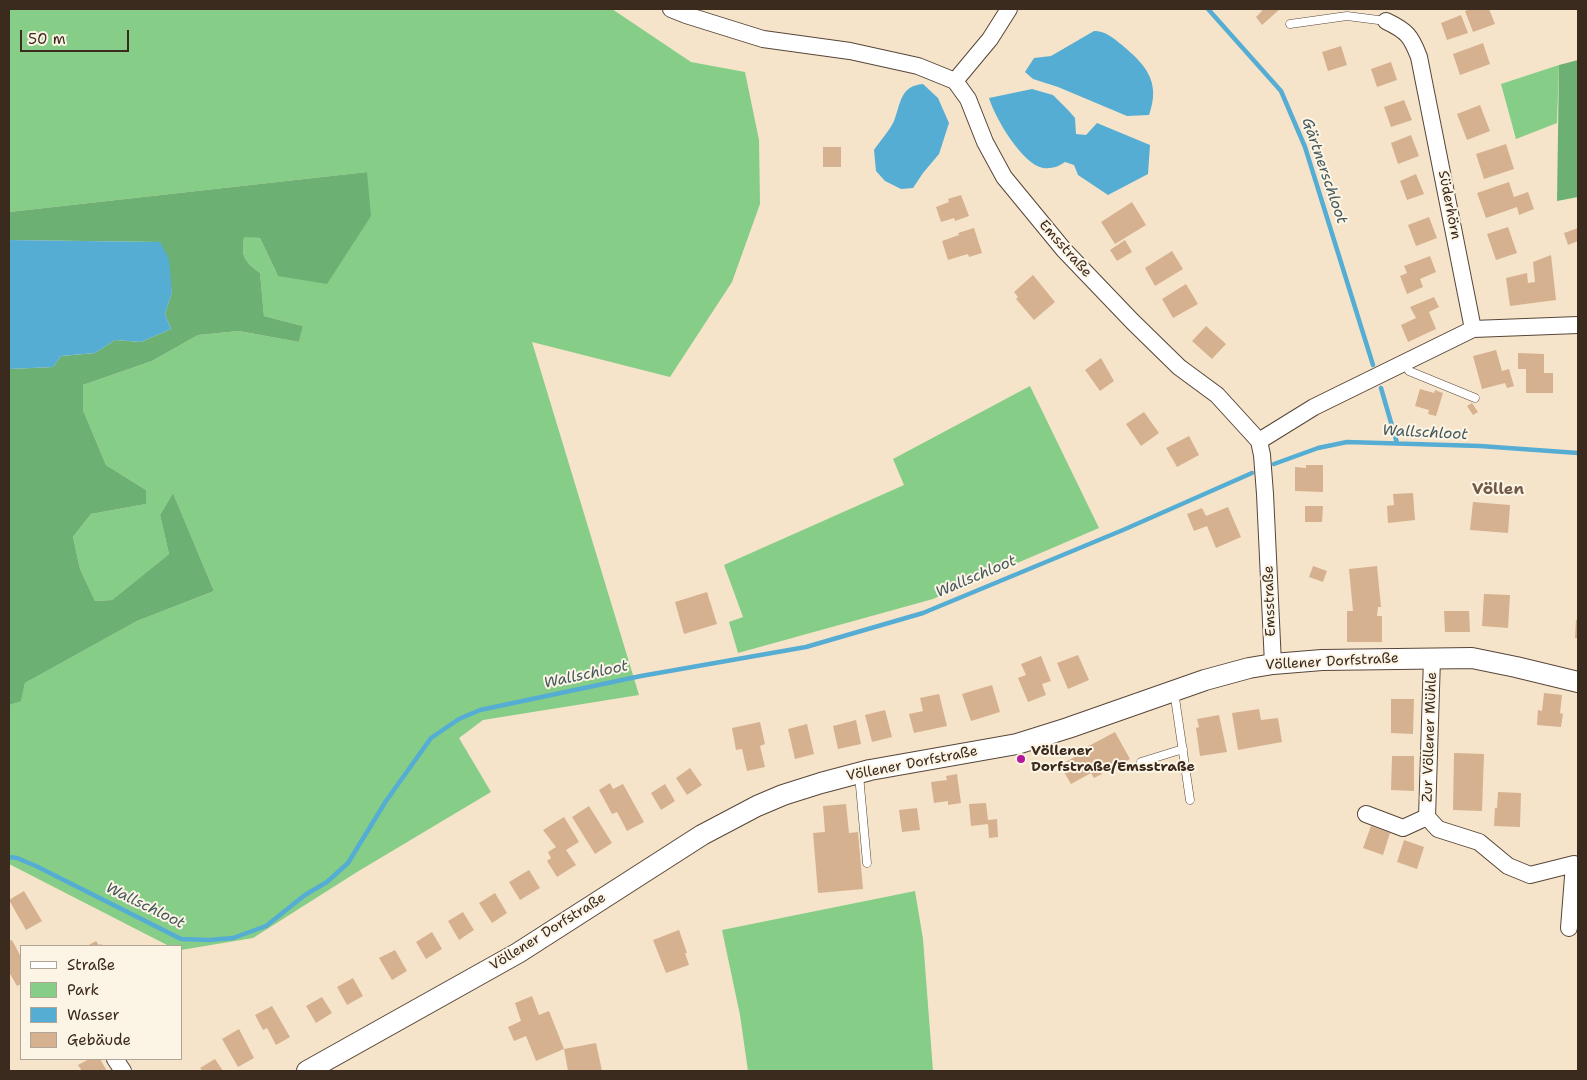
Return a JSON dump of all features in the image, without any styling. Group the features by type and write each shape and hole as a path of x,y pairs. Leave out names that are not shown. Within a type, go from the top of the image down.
{"street":[{"path":"671,9 686,16 763,39 850,51 918,66 955,81 990,39 1009,9"},
{"name":"Süderhörn","path":"1386,21 1403,31 1412,40 1419,57 1473,329"},
{"name":"Emsstraße","path":"955,81 968,99 985,142 1004,178 1064,250 1179,367 1217,395 1259,441 1265,494 1273,664"},
{"path":"1259,441 1314,407 1473,329 1578,325"},
{"name":"Zur Völlener Mühle","path":"1432,658 1427,817 1438,829 1479,842 1508,866 1530,875 1574,864 1569,928"},
{"name":"Völlener Dorfstraße","path":"306,1071 518,953 722,823 784,795 821,783 859,773 1017,744 1230,673 1273,664 1322,660 1472,658 1578,682"},
{"name":"Zur Völlener Mühle","path":"1366,814 1403,828 1427,817"},
{"path":"116,1060 123,1071"}],"lane":[{"path":"1290,24 1347,16 1386,21"},
{"path":"1404,362 1409,370 1475,398"},
{"path":"1174,691 1190,800"},
{"path":"1141,762 1183,749"},
{"path":"859,773 867,863"}],"green space":[{"path":"9,9 612,9 691,62 745,72 759,140 760,204 732,282 670,377 532,342 639,695 483,720 459,738 491,792 357,872 253,938 182,950 182,945 167,945 9,864 9,705 21,700 25,683 137,621 214,591 173,493 160,515 169,554 112,600 95,601 80,569 73,537 91,514 146,504 146,490 106,465 83,410 83,385 152,361 198,335 239,331 299,342 303,326 264,316 260,273 245,258 243,249 244,236 260,238 278,276 367,172 9,212"},
{"path":"1578,60 1578,197 1557,201 1559,65"},
{"path":"1559,65 1557,123 1516,139 1501,84"},
{"path":"367,172 371,216 327,284 278,276 260,238 244,237 243,249 245,258 260,273 264,316 303,326 299,342 239,331 198,335 152,361 83,385 83,410 106,465 146,490 146,504 91,514 73,537 80,569 95,601 112,600 169,554 160,515 173,493 214,591 137,621 25,683 21,701 9,705 9,369 53,367 61,356 95,353 115,340 141,342 171,329 165,314 172,292 160,242 9,240 9,212"},
{"path":"1030,386 1099,528 933,599 738,653 729,622 743,617 724,565 904,485 893,459"},
{"path":"915,891 923,939 933,1071 748,1071 740,1015 722,930"}],"water":[{"path":"1094,31 1102,32 1112,37 1131,52 1144,67 1149,75 1153,93 1149,115 1127,116 1058,87 1033,79 1025,72 1034,58 1051,56"},
{"path":"923,84 938,98 949,123 939,154 913,188 901,189 885,181 876,171 874,150 894,121 902,96 915,85"},
{"path":"1032,89 1053,95 1069,111 1075,118 1076,134 1086,135 1097,123 1150,145 1148,174 1108,195 1078,175 1074,165 1065,162 1055,167 1043,168 1035,165 1010,139 997,117 989,98"},
{"path":"9,240 160,242 169,259 172,292 165,314 171,329 141,342 115,340 95,353 61,356 53,367 9,369"}],"building":[{"path":"1260,9 1280,9 1262,25 1256,17 1262,11"},
{"path":"1489,9 1495,24 1473,32 1465,11"},
{"path":"1461,15 1468,33 1447,40 1441,23"},
{"path":"1483,43 1490,64 1460,75 1453,54"},
{"path":"1341,46 1347,65 1328,71 1322,52"},
{"path":"1391,62 1397,80 1377,87 1371,69"},
{"path":"1404,100 1412,120 1391,127 1384,107"},
{"path":"1480,105 1490,131 1467,140 1457,114"},
{"path":"1411,135 1419,156 1398,164 1391,143"},
{"path":"1506,144 1514,169 1484,179 1476,154"},
{"path":"823,147 841,147 841,167 823,167"},
{"path":"1416,174 1424,194 1407,200 1400,181"},
{"path":"1509,182 1514,197 1528,192 1534,209 1519,215 1517,207 1486,218 1477,193"},
{"path":"961,195 969,216 955,221 954,218 941,222 936,207 949,202 948,199"},
{"path":"1132,202 1146,225 1115,244 1101,222"},
{"path":"1429,217 1437,238 1416,246 1408,225"},
{"path":"1508,227 1517,253 1496,260 1487,234"},
{"path":"974,228 982,253 969,257 968,254 948,260 942,241"},
{"path":"1578,228 1578,241 1568,245 1564,233"},
{"path":"1125,240 1132,252 1117,261 1110,250"},
{"path":"1172,251 1183,269 1155,286 1145,268"},
{"path":"1551,255 1556,300 1510,306 1506,278 1527,273 1528,283 1535,282 1533,262"},
{"path":"1430,256 1436,272 1420,279 1423,287 1407,294 1400,276 1407,273 1404,266"},
{"path":"1033,275 1055,302 1034,320 1016,299 1018,297 1014,292"},
{"path":"1186,284 1198,304 1173,318 1162,299"},
{"path":"1434,297 1439,307 1429,312 1436,329 1408,342 1401,325 1416,318 1410,307"},
{"path":"1206,326 1226,344 1212,359 1192,341"},
{"path":"1496,350 1502,371 1509,369 1514,386 1507,388 1505,383 1482,389 1473,356"},
{"path":"1518,353 1544,354 1544,373 1553,373 1553,393 1526,393 1526,369 1518,369"},
{"path":"1101,358 1114,381 1100,391 1085,370"},
{"path":"1420,389 1434,393 1435,390 1443,393 1436,416 1428,414 1429,410 1415,406"},
{"path":"1472,403 1478,412 1473,415 1467,406"},
{"path":"1144,412 1159,433 1141,446 1126,424"},
{"path":"1189,436 1199,455 1177,467 1166,448"},
{"path":"1306,465 1323,465 1323,492 1295,491 1295,467 1306,468"},
{"path":"1413,493 1415,520 1388,523 1387,506 1394,505 1393,494"},
{"path":"1473,502 1510,505 1508,533 1470,530"},
{"path":"1305,506 1323,506 1322,522 1305,522"},
{"path":"1228,507 1241,537 1216,548 1207,526 1194,531 1187,514 1202,508 1206,516"},
{"path":"1313,566 1327,571 1323,582 1309,577"},
{"path":"1377,566 1381,607 1378,607 1377,616 1382,616 1382,642 1347,642 1347,611 1353,611 1349,569"},
{"path":"707,592 717,624 684,634 675,602"},
{"path":"1484,594 1510,595 1508,628 1482,626"},
{"path":"1444,611 1469,611 1470,632 1445,632"},
{"path":"1576,620 1578,620 1578,638 1575,638"},
{"path":"1078,655 1089,680 1068,689 1057,663"},
{"path":"1041,656 1051,681 1042,684 1046,695 1028,702 1018,678 1026,675 1021,664"},
{"path":"992,685 1000,712 971,721 962,694"},
{"path":"1544,693 1562,695 1560,713 1563,714 1561,727 1537,725 1538,710 1542,711"},
{"path":"939,694 947,726 914,733 909,714 923,711 920,698"},
{"path":"1391,699 1414,699 1413,734 1391,733"},
{"path":"1259,709 1261,720 1278,718 1282,742 1238,750 1232,713"},
{"path":"885,710 892,737 872,742 865,715"},
{"path":"1219,715 1227,752 1200,756 1196,728 1199,727 1197,719"},
{"path":"856,720 861,744 838,749 833,726"},
{"path":"760,722 765,744 760,746 765,767 747,771 742,749 736,750 732,728"},
{"path":"807,724 814,754 795,759 788,729"},
{"path":"1115,732 1130,759 1111,769 1110,767 1094,778 1091,773 1071,784 1060,765 1082,753 1081,750"},
{"path":"1454,753 1484,754 1482,811 1453,810"},
{"path":"1392,756 1414,756 1414,791 1391,790"},
{"path":"690,768 702,785 687,795 676,778"},
{"path":"957,774 961,803 948,805 948,801 934,803 931,782 947,780 946,776"},
{"path":"610,783 613,789 623,784 644,822 627,831 617,812 612,814 599,790"},
{"path":"665,784 675,801 661,810 651,793"},
{"path":"1498,792 1521,793 1520,827 1494,826"},
{"path":"986,803 988,820 997,819 998,837 989,838 988,824 971,826 969,804"},
{"path":"846,804 849,833 858,832 863,889 818,893 813,833 825,832 823,806"},
{"path":"589,806 612,843 595,854 572,817"},
{"path":"917,808 920,830 902,832 899,810"},
{"path":"564,817 579,842 566,850 576,865 557,877 547,861 551,858 548,852 556,847 543,830"},
{"path":"1371,826 1390,833 1383,855 1363,848"},
{"path":"1404,840 1424,847 1417,869 1397,862"},
{"path":"529,870 540,888 520,900 509,882"},
{"path":"24,891 42,921 26,930 9,900"},
{"path":"495,893 507,913 492,923 479,903"},
{"path":"463,912 474,930 459,940 448,921"},
{"path":"679,930 689,965 666,973 653,940"},
{"path":"432,932 442,949 426,959 416,942"},
{"path":"12,940 20,955 20,984 17,986 9,972 9,941"},
{"path":"96,941 99,945 89,945"},
{"path":"395,950 407,971 392,980 379,958"},
{"path":"353,978 363,996 347,1005 337,987"},
{"path":"532,996 539,1015 549,1011 564,1049 536,1061 526,1036 514,1041 508,1027 521,1021 515,1003"},
{"path":"322,997 332,1013 316,1023 306,1006"},
{"path":"272,1006 290,1037 276,1045 267,1028 263,1030 255,1015"},
{"path":"239,1029 254,1058 238,1067 222,1039"},
{"path":"596,1043 602,1071 568,1071 564,1049"},
{"path":"215,1059 223,1071 203,1071 200,1068"},
{"path":"87,1060 101,1060 107,1071 82,1071 78,1065"}],"waterway":[{"name":"Gärtnerschloot","path":"1208,9 1281,91 1305,147 1373,365"},
{"name":"Gärtnerschloot","path":"1381,388 1397,443"},
{"name":"Wallschloot","path":"1274,464 1318,448 1347,442 1480,446 1578,453"},
{"name":"Wallschloot","path":"9,857 17,858 36,866 181,939 209,940 233,938 266,926 305,895 327,882 348,863 386,801 431,738 459,719 480,710 641,676 806,647 923,613 1123,530 1252,473"}],"place":[{"name":"Völlener Dorfstraße/Emsstraße","path":"1021,759"}],"district":[{"name":"Völlen","path":"1498,490"}]}
